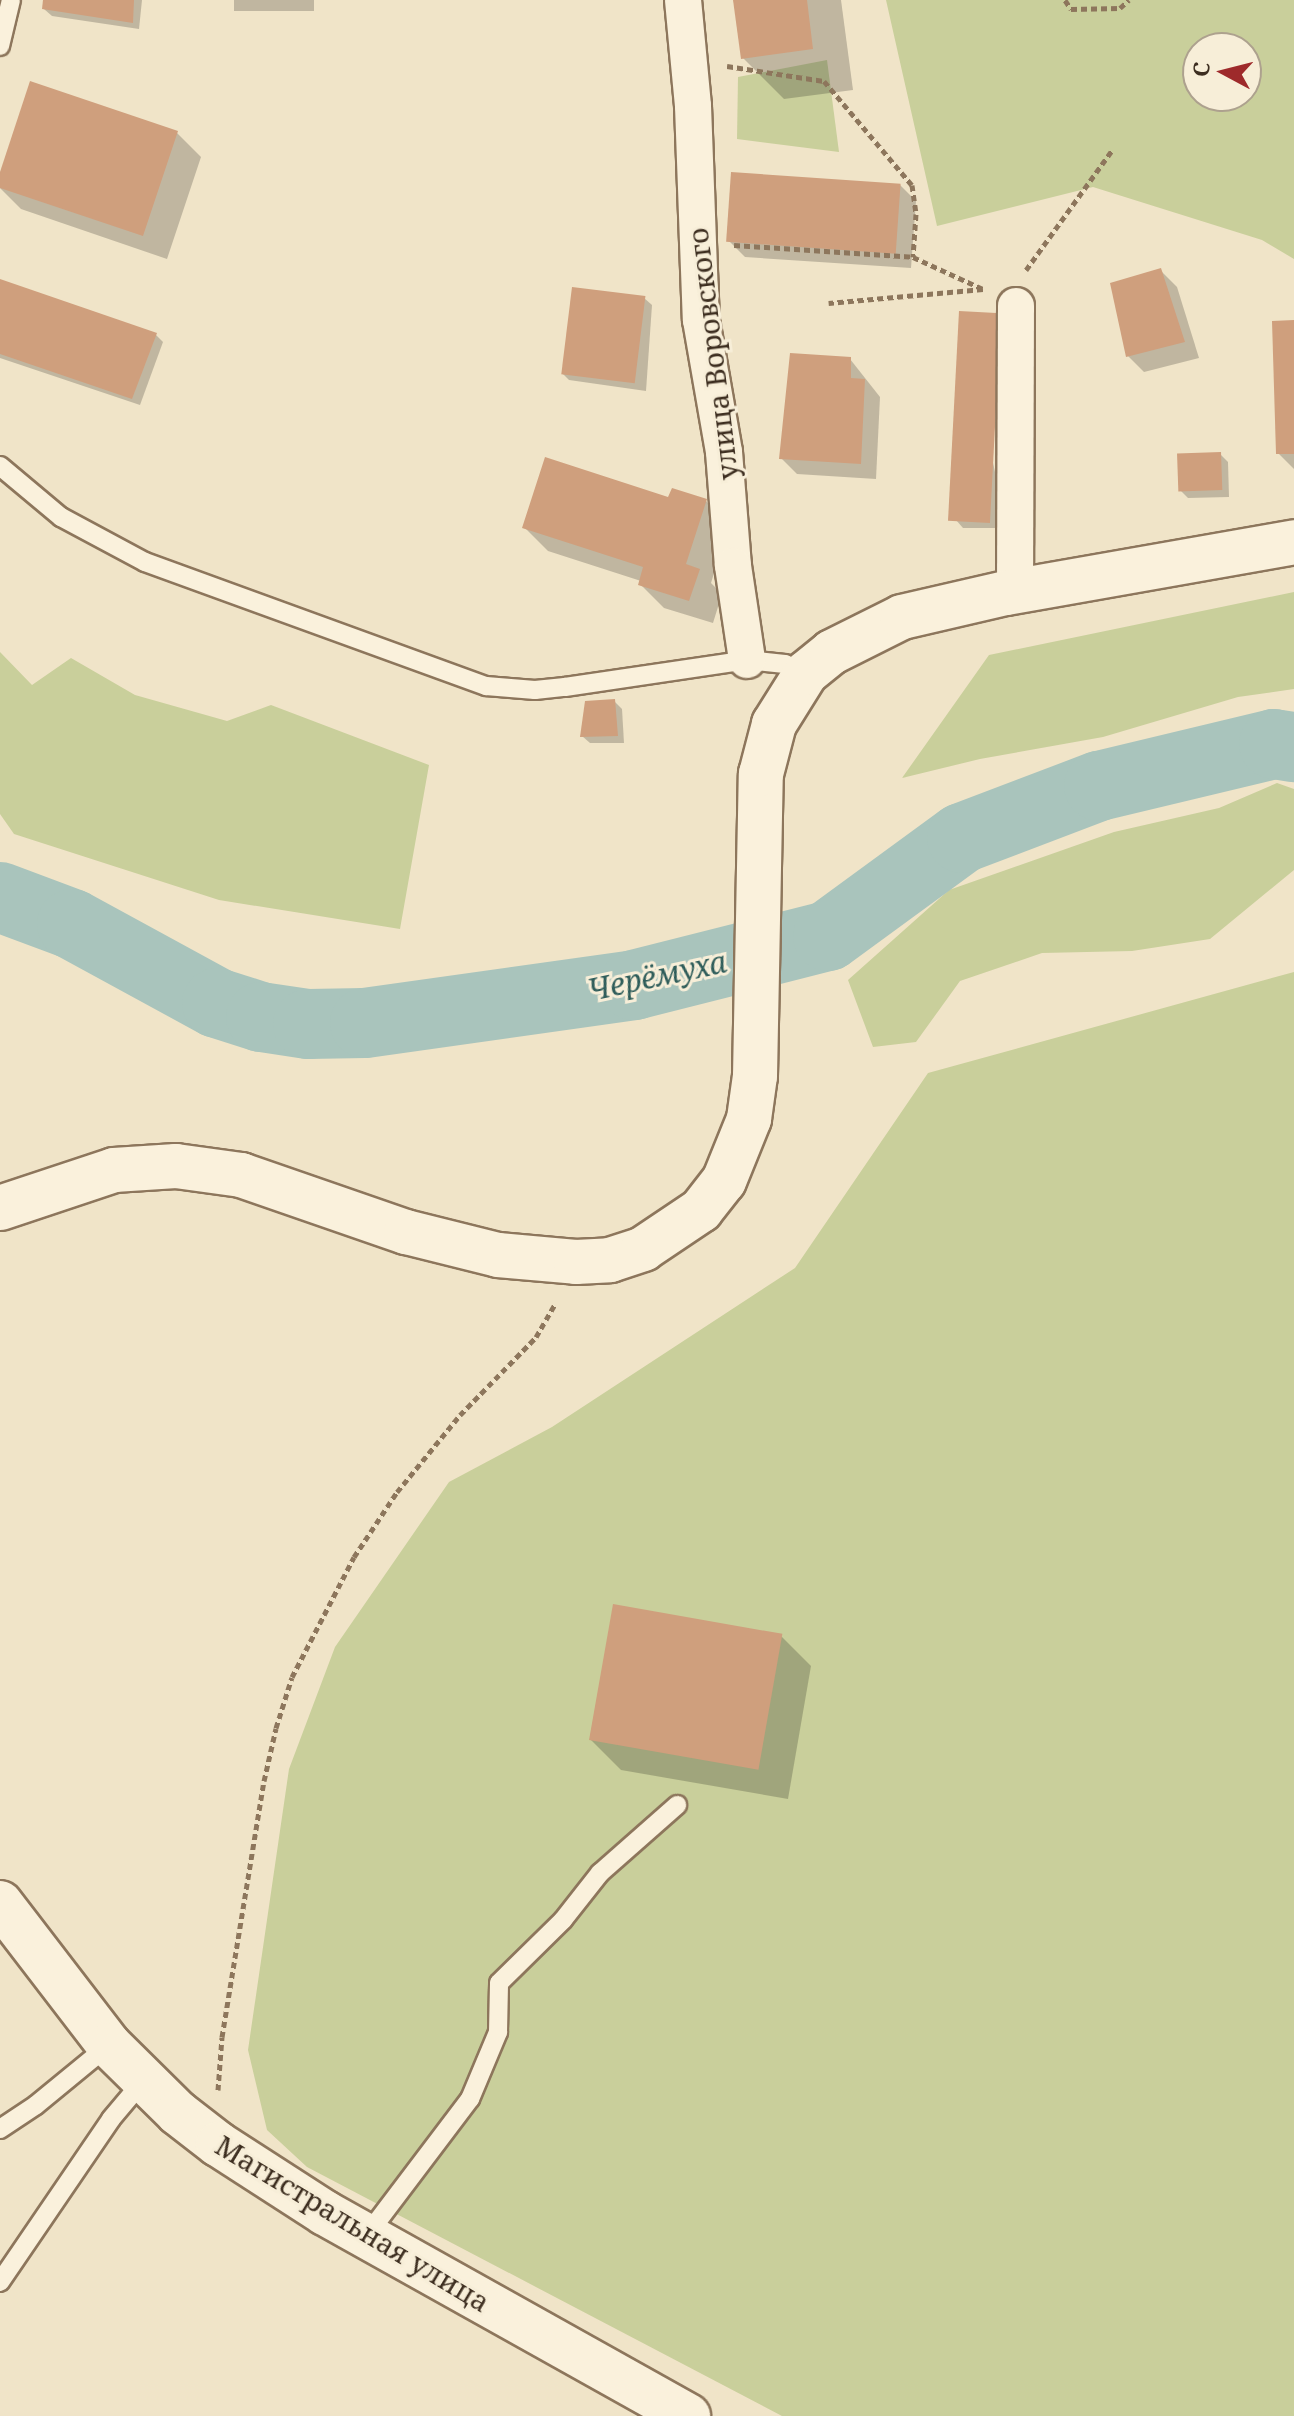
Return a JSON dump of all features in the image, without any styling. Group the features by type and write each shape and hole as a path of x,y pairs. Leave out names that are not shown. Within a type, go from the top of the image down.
{"main road":[{"path":"0,1208 114,1170 146,1166 208,1168 275,1185 460,1248 541,1261 576,1262 610,1260 643,1249 671,1234 701,1210 724,1181 740,1150 749,1119 755,1076 758,803 765,749 774,724 806,673 832,652 902,617 1015,591 1294,542"},
{"name":"Магистральная улица","path":"0,1903 109,2045 143,2081 218,2144 367,2236 688,2416"}],"street":[{"name":"улица Воровского","path":"683,0 689,60 701,320 724,452 733,566 747,660"},
{"path":"1010,290 1015,591"}],"lane":[{"path":"0,46 11,0"},
{"path":"0,466 61,517 145,562 486,686 550,689 747,660 767,660 806,673"},
{"path":"367,2236 470,2099 498,2032 499,1983 563,1920 600,1873 677,1805"},
{"path":"0,2129 36,2105 109,2045"},
{"path":"0,2282 111,2119 143,2081"}],"path":[{"path":"1065,0 1071,9 1120,8 1129,0"},
{"path":"689,60 824,81 912,185 916,214 913,257"},
{"path":"829,303 983,289 1010,290 1113,149"},
{"path":"696,242 913,257 983,289"},
{"path":"218,2144 222,2037 264,1781 292,1677 354,1557 397,1492 460,1415 536,1337 576,1262"}],"green space":[{"path":"886,0 1294,0 1294,259 1262,240 1093,187 937,226"},
{"path":"827,60 839,152 737,139 738,77"},
{"path":"1294,592 1294,689 1238,697 1103,737 980,759 902,778 989,655"},
{"path":"0,652 32,685 71,658 135,695 227,721 271,705 429,765 400,929 219,900 14,834 0,814"},
{"path":"1277,783 1294,789 1294,870 1210,939 1132,951 1042,953 960,981 916,1042 873,1047 848,980 949,890 1114,832 1219,808"},
{"path":"1294,972 1294,2416 782,2416 307,2167 267,2130 248,2050 289,1769 335,1647 449,1482 552,1427 795,1268 928,1073"}],"building":[{"path":"43,0 134,0 133,23 42,9"},
{"path":"733,0 807,0 813,49 741,59"},
{"path":"30,81 178,131 143,236 0,188 0,172"},
{"path":"731,172 901,184 896,254 726,242"},
{"path":"1161,268 1185,342 1126,357 1110,283"},
{"path":"0,279 157,333 132,399 0,354"},
{"path":"572,287 645,296 635,383 561,374"},
{"path":"959,311 1001,313 990,523 948,521"},
{"path":"1294,320 1294,454 1276,454 1272,321"},
{"path":"790,353 851,357 851,378 865,379 861,464 779,459"},
{"path":"1221,452 1222,490 1178,492 1177,454"},
{"path":"545,457 668,497 672,488 707,499 686,564 700,569 689,601 638,585 643,567 522,528"},
{"path":"615,699 618,736 580,737 585,701"},
{"path":"613,1604 782,1634 758,1770 589,1740"}],"waterway":[{"name":"Черёмуха","path":"0,897 72,924 217,1003 261,1017 308,1024 365,1023 634,985 828,936 962,838 1099,786 1274,744 1294,747"}]}
